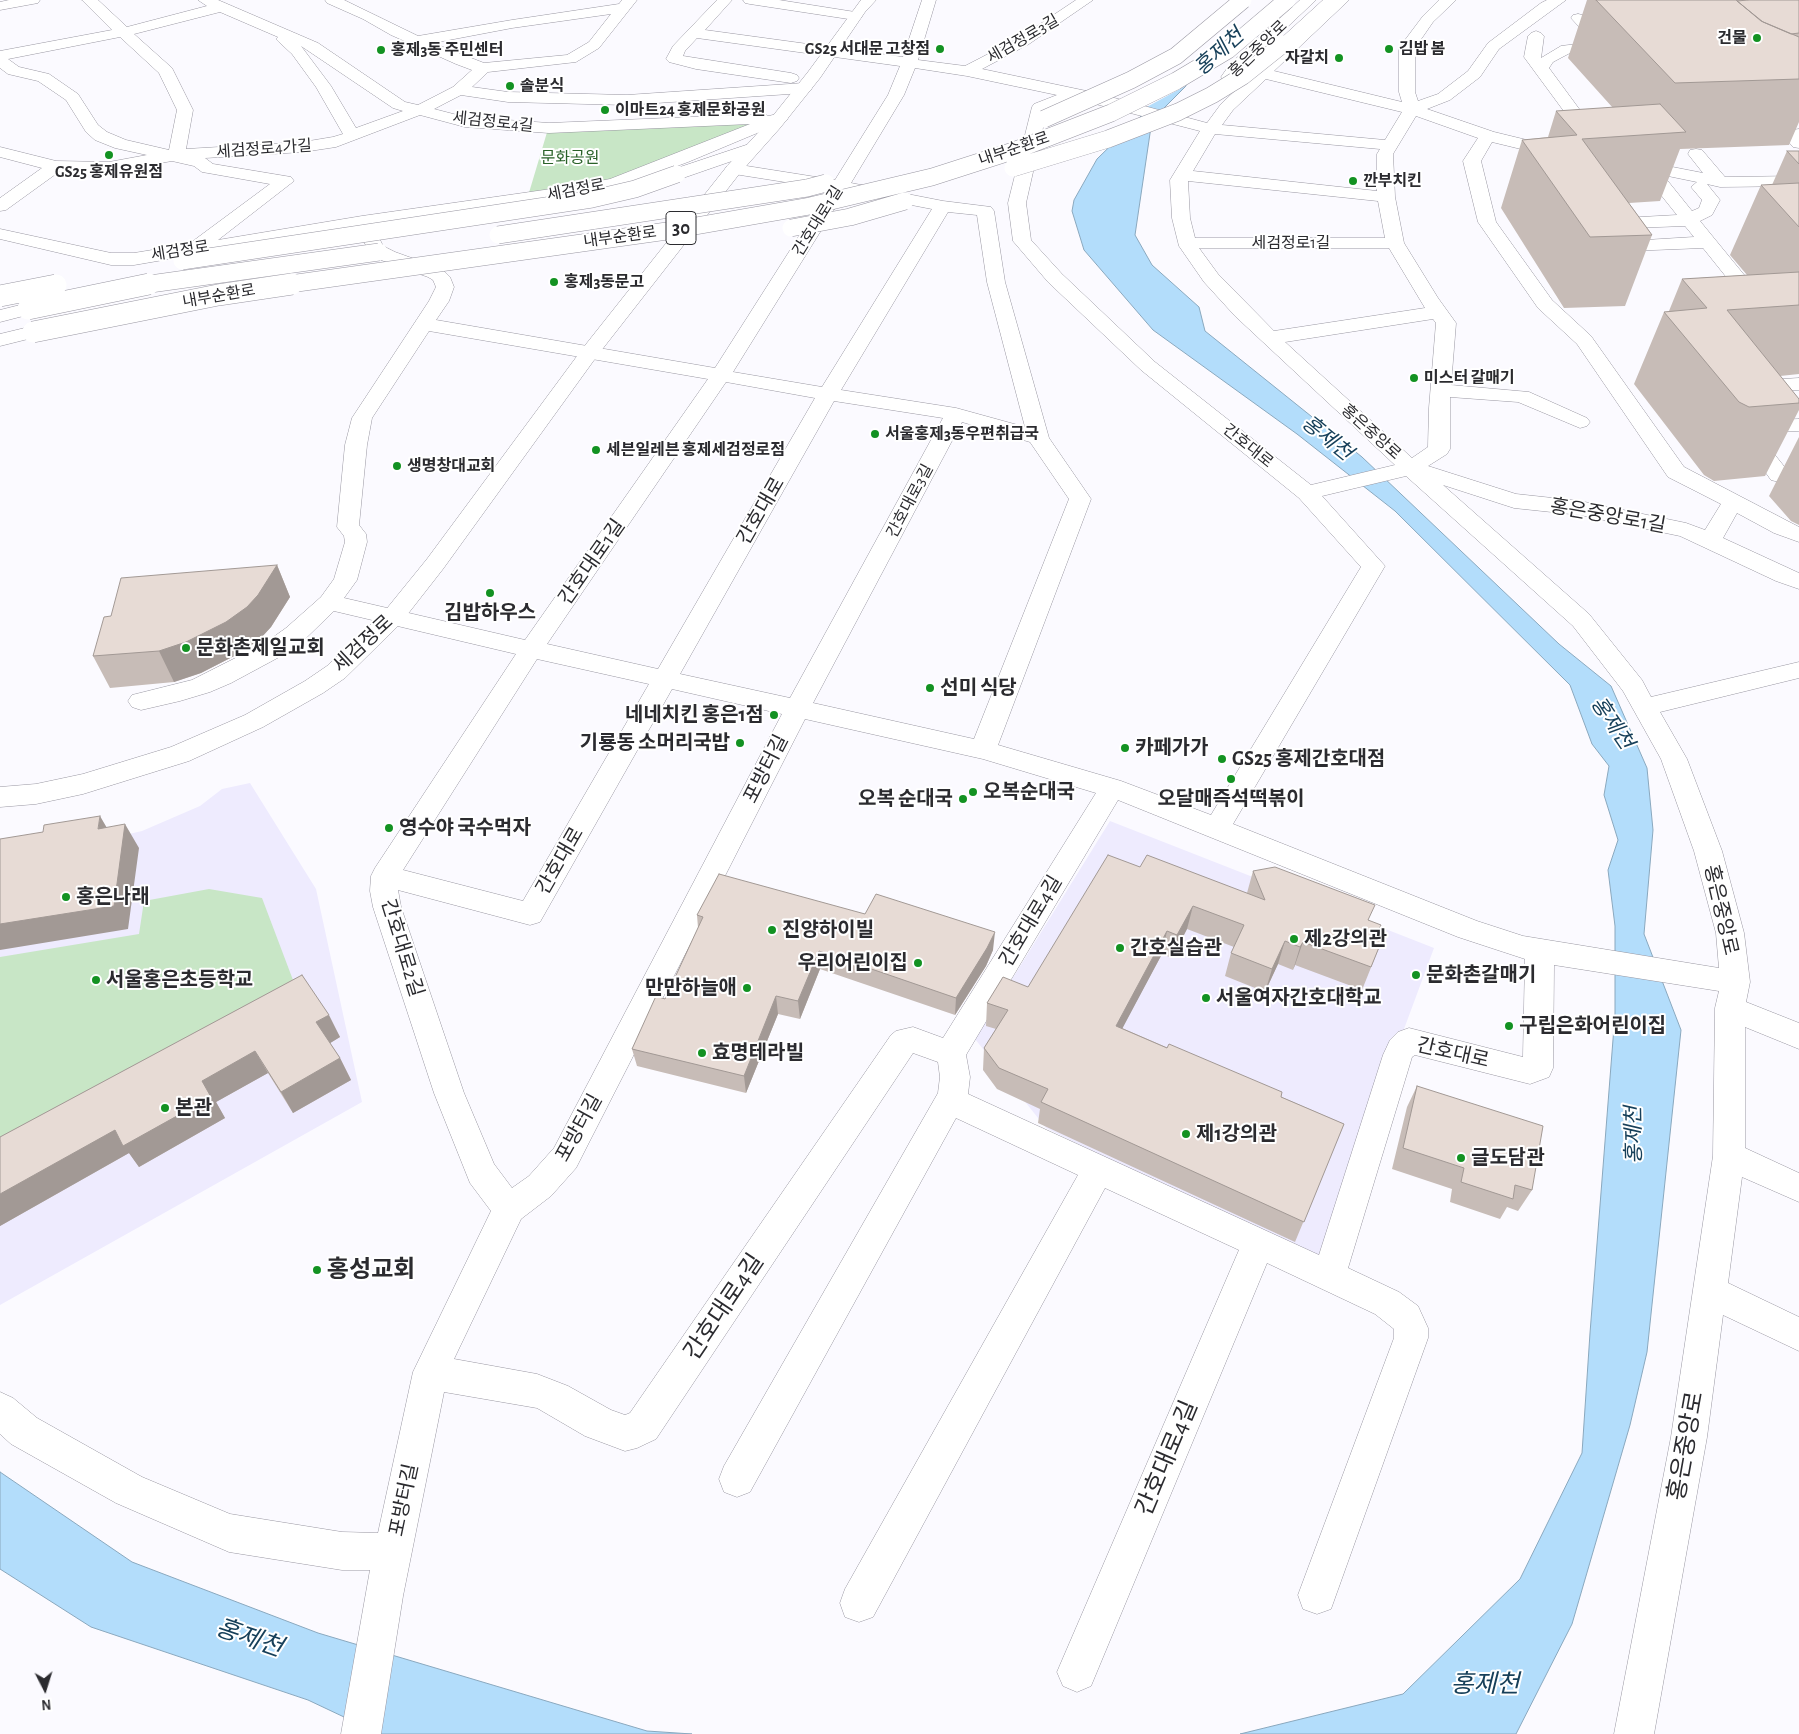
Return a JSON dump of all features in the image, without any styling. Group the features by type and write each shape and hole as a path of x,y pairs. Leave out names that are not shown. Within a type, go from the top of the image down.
{"main road":[{"path":"0,6 33,0"},
{"path":"0,60 14,71 43,77 72,97 92,128 101,136 121,144 176,155 185,115 183,104 166,71 89,0"},
{"name":"세검정로4길","path":"205,0 313,46 399,105 466,122 549,128 780,118"},
{"path":"725,0 678,49 674,59 807,84"},
{"path":"750,0 855,16"},
{"name":"세검정로","path":"0,797 36,794 83,784 129,772 180,754 247,724 314,687 336,672 392,618 435,564 590,352 734,169 780,118 807,84 855,16 869,0"},
{"path":"910,63 930,0"},
{"name":"세검정로3길","path":"1061,0 1082,3"},
{"name":"내부순환로","path":"1016,130 1068,110 1132,80 1176,56 1243,0"},
{"name":"내부순환로","path":"0,340 218,295 489,254 667,231 810,206 932,176 1016,150 1111,113 1176,80 1228,50 1287,0"},
{"name":"홍은중앙로","path":"1211,129 1205,119 1205,110 1236,67 1310,0"},
{"path":"777,230 850,217 1108,139 1158,121 1212,95 1244,76 1332,0"},
{"name":"홍은중앙로","path":"1342,0 1227,107 1181,175 1179,180 1181,218 1187,243 1211,278 1242,312 1411,468 1581,620 1633,686 1674,759 1708,851 1730,933 1728,990 1729,1156 1689,1437 1634,1734"},
{"path":"1412,109 1407,92 1407,48 1428,19 1441,5 1449,0"},
{"path":"1307,492 1411,468 1439,449 1440,390 1446,323 1395,243 1386,197 1385,154 1412,109 1444,97 1474,74 1494,46 1546,6 1559,0"},
{"path":"332,1 368,16 396,32 461,61 483,68 571,59 594,45 627,4"},
{"name":"세검정로3길","path":"967,71 1024,41 1082,3"},
{"path":"417,41 627,4"},
{"path":"0,56 123,32 222,7"},
{"path":"1578,18 1605,45"},
{"path":"276,30 298,51 324,86 352,135"},
{"path":"694,33 830,52"},
{"path":"1536,36 1532,57 1613,159 1640,159 1685,176 1720,182 1799,180"},
{"path":"1540,69 1548,59 1566,49 1623,44"},
{"name":"세검정로3길","path":"830,52 967,71 1104,100 1211,129"},
{"name":"간호대로1길","path":"531,649 721,375 896,95 910,63"},
{"path":"1236,67 1412,109 1488,136 1572,157"},
{"name":"세검정로4가길","path":"0,152 56,166 109,167 176,155 303,147 336,142 420,110 459,90 483,68"},
{"path":"459,90 516,97 627,100 807,84"},
{"name":"간호대로","path":"1073,94 1040,107 1017,203 1022,241 1055,278 1148,366 1307,492 1373,566 1217,828"},
{"name":"세검정로","path":"0,234 116,260 134,259 362,221 542,196 614,183 682,158 780,118"},
{"path":"1211,129 1390,145"},
{"path":"1799,134 1791,135 1799,143"},
{"path":"1488,136 1472,161 1487,222 1545,304 1584,340 1676,472 1782,528 1799,535"},
{"path":"1508,141 1514,159"},
{"path":"0,296 221,254 592,199 635,189 752,148"},
{"path":"1696,154 1720,182"},
{"name":"세검정로4가길","path":"176,155 200,162 208,168 285,181 193,249"},
{"path":"1640,159 1795,345"},
{"path":"0,206 56,166"},
{"path":"734,169 840,186 943,206 985,211 996,282 1038,438 1080,499 983,750"},
{"name":"내부순환로","path":"484,237 807,188 871,172"},
{"path":"1181,175 1386,197"},
{"path":"1599,239 1589,225 1690,220 1706,211 1711,200 1700,187"},
{"name":"간호대로","path":"386,876 530,914 828,394 943,206"},
{"path":"140,701 172,695 201,686 274,649 295,634 329,602 345,580 356,542 356,534 348,527 356,445 362,418 375,395 424,324 444,291 445,286 441,277 435,272 388,256 376,249 362,221"},
{"path":"489,254 601,250 724,238"},
{"path":"1629,246 1708,242"},
{"name":"세검정로1길","path":"1187,243 1395,243"},
{"name":"내부순환로","path":"0,316 159,282 416,247"},
{"path":"1270,338 1438,312"},
{"path":"424,324 828,394 956,414 1038,438"},
{"path":"1732,389 1799,384"},
{"path":"1440,390 1522,396 1580,422"},
{"name":"간호대로3길","path":"797,709 956,414"},
{"path":"1738,421 1779,475"},
{"path":"1775,426 1799,425"},
{"name":"홍은중앙로1길","path":"1411,468 1514,501 1580,508 1686,530 1784,576 1799,581"},
{"path":"1710,541 1734,502"},
{"path":"329,602 665,680 983,750 1112,788 1468,929 1544,952 1728,990 1799,1036"},
{"name":"간호대로2길","path":"509,1209 482,1173 449,1093 387,907 384,892 386,876 531,649"},
{"path":"1645,707 1799,670"},
{"name":"포방터길","path":"362,1734 384,1596 430,1372 509,1209 540,1186 565,1158 797,709"},
{"name":"간호대로4길","path":"430,1372 538,1391 555,1398 598,1423 625,1433 637,1430 643,1426 902,1044 907,1040 913,1040 950,1054 1112,788"},
{"name":"간호대로","path":"1329,1276 1401,1049 1409,1042 1416,1042 1524,1070 1530,1071 1538,1068 1544,952"},
{"path":"737,1479 950,1100 954,1091 955,1076 950,1054"},
{"path":"950,1100 1329,1276 1397,1309 1406,1318 1411,1338 1316,1595"},
{"path":"1729,1156 1799,1188"},
{"path":"859,1603 1098,1170"},
{"name":"간호대로4길","path":"1076,1672 1258,1244"},
{"path":"1710,1291 1799,1334"},
{"name":"포방터길","path":"0,1410 24,1431 129,1490 229,1533 342,1551 394,1552"}],"shaded area":[{"path":"250,783 316,889 362,1102 0,1305 0,858 86,844 142,831 200,806 222,789"},
{"path":"1110,821 1434,948 1317,1264 1046,1128 975,1039"}],"green space":[{"name":"문화공원","path":"770,120 613,181 528,196 548,129"},
{"path":"209,889 262,898 296,988 0,1156 0,957 139,934 144,901"}],"water":[{"path":"1233,39 1152,120 1135,235 1152,265 1199,307 1205,331 1362,457 1559,644 1611,686 1647,768 1653,830 1644,934 1681,1030 1647,1352 1630,1425 1572,1624 1516,1734 1240,1734 1403,1694 1520,1579 1582,1453 1615,1014 1615,926 1608,870 1618,840 1604,795 1609,766 1592,744 1570,685 1395,511 1297,434 1153,330 1084,250 1072,211 1074,200 1097,159 1142,115 1167,77"},
{"name":"홍제천","path":"0,1472 132,1562 318,1633 647,1731 692,1734 380,1734 308,1700 91,1627 0,1569"}],"pier":[{"path":"1249,0 1279,0 1193,82 1143,109 1165,76 1203,47"}],"building":[{"path":"1596,0 1736,0 1761,21 1799,37 1799,79 1675,83"},
{"path":"1799,0 1799,33 1791,34 1763,22 1737,1"},
{"path":"1660,104 1686,132 1582,139 1652,235 1590,237 1522,140 1577,135 1556,111"},
{"path":"1787,151 1799,151 1799,164"},
{"path":"1799,183 1799,227 1761,185"},
{"path":"1799,272 1799,305 1727,310 1799,399 1799,403 1749,407 1739,402 1664,312 1707,308 1682,279"},
{"path":"277,565 258,595 247,607 226,622 186,642 159,651 93,656 104,617 111,616 121,578"},
{"name":"홍은나래","path":"100,816 98,829 125,824 114,906 0,924 0,839 43,832 44,825"},
{"path":"1108,855 1140,867 1147,855 1265,900 1253,871 1275,867 1375,905 1368,920 1381,925 1375,938 1382,940 1371,967 1303,942 1300,947 1285,941 1272,969 1231,953 1244,925 1193,906 1177,935 1167,931 1116,1026 1167,1048 1169,1044 1282,1092 1281,1097 1344,1124 1304,1222 1041,1102 1048,1089 999,1068 984,1048 1008,1010 987,1003 1003,977 1028,987"},
{"path":"719,874 865,914 876,894 995,932 956,998 819,951 798,1001 776,996 744,1076 632,1049 656,996 665,999 703,917 697,915"},
{"path":"302,975 329,1015 316,1022 340,1058 281,1092 255,1051 202,1081 211,1097 123,1146 115,1130 0,1194 0,1137"},
{"name":"글도담관","path":"1417,1086 1543,1126 1532,1190 1515,1185 1513,1199 1461,1182 1464,1168 1403,1148"}],"place":[{"name":"건물","path":"1757,38"},
{"name":"GS25 서대문 고창점","path":"940,49"},
{"name":"김밥 봄","path":"1389,49"},
{"name":"홍제3동 주민센터","path":"381,50"},
{"name":"자갈치","path":"1339,58"},
{"name":"솔분식","path":"510,86"},
{"name":"이마트24 홍제문화공원","path":"605,110"},
{"name":"GS25 홍제유원점","path":"109,155"},
{"name":"깐부치킨","path":"1353,181"},
{"name":"홍제3동문고","path":"554,282"},
{"name":"미스터 갈매기","path":"1414,378"},
{"name":"서울홍제3동우편취급국","path":"875,434"},
{"name":"세븐일레븐 홍제세검정로점","path":"596,450"},
{"name":"생명창대교회","path":"397,466"},
{"name":"김밥하우스","path":"490,593"},
{"name":"문화촌제일교회","path":"186,648"},
{"name":"선미 식당","path":"930,688"},
{"name":"네네치킨 홍은1점","path":"774,715"},
{"name":"기룡동 소머리국밥","path":"740,743"},
{"name":"카페가가","path":"1125,748"},
{"name":"GS25 홍제간호대점","path":"1222,759"},
{"name":"오달매즉석떡볶이","path":"1231,779"},
{"name":"오복순대국","path":"973,792"},
{"name":"오복 순대국","path":"963,799"},
{"name":"영수야 국수먹자","path":"389,828"},
{"name":"홍은나래","path":"66,897"},
{"name":"진양하이빌","path":"772,930"},
{"name":"제2강의관","path":"1294,939"},
{"name":"간호실습관","path":"1120,948"},
{"name":"우리어린이집","path":"918,963"},
{"name":"문화촌갈매기","path":"1416,975"},
{"name":"서울홍은초등학교","path":"96,980"},
{"name":"만만하늘애","path":"747,988"},
{"name":"서울여자간호대학교","path":"1206,998"},
{"name":"구립은화어린이집","path":"1509,1026"},
{"name":"효명테라빌","path":"702,1053"},
{"name":"본관","path":"165,1108"},
{"name":"제1강의관","path":"1186,1134"},
{"name":"글도담관","path":"1461,1158"},
{"name":"홍성교회","path":"317,1270"}]}
